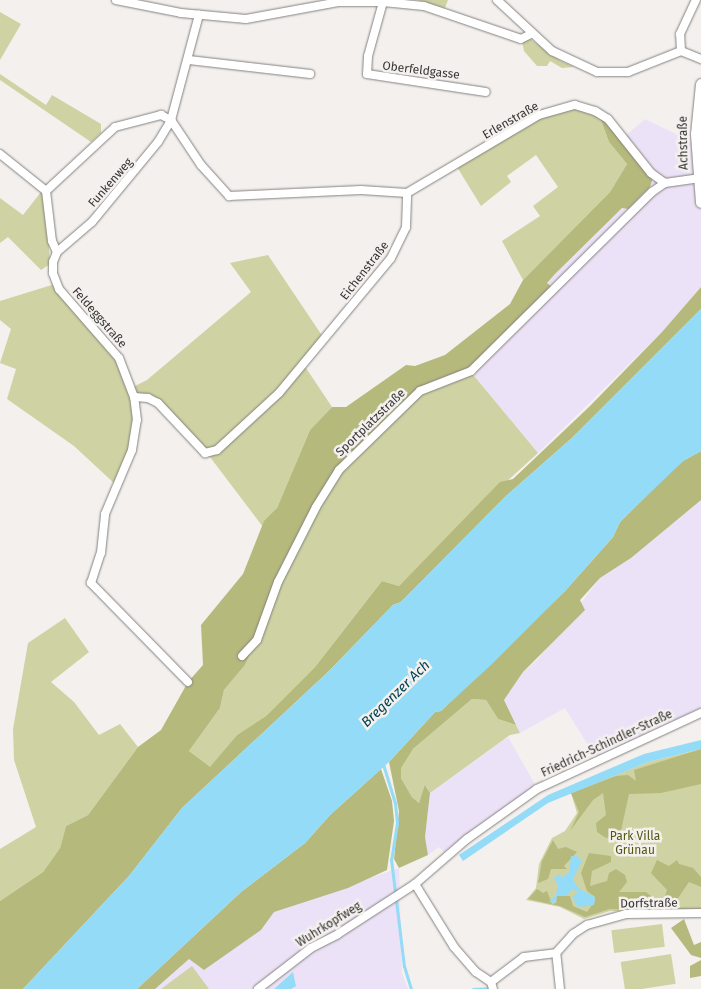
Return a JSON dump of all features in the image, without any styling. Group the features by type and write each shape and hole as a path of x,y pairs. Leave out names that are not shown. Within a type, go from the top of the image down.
{"main road":[{"name":"Achstraße","path":"701,84 696,134 701,202"}],"street":[{"path":"116,0 199,15 261,18 339,2 383,2 424,6 521,39 531,34"},
{"path":"497,0 531,34 552,51 586,68 607,73 628,72 681,51 701,59"},
{"path":"681,51 680,34 696,0"},
{"name":"Oberfeldgasse","path":"383,2 368,56 367,74 486,92"},
{"name":"Funkenweg","path":"57,252 92,222 147,159 171,120 189,60 199,15"},
{"path":"189,60 310,74"},
{"name":"Erlenstraße","path":"406,193 460,165 539,115 575,105 595,111 608,119 651,173 665,183"},
{"path":"0,154 46,190 115,127 162,115 171,120 201,165 229,196 361,190 406,193"},
{"name":"Sportplatzstraße","path":"242,656 257,640 278,582 316,507 339,470 420,391 471,371 556,284 652,192 665,183 699,178"},
{"name":"Feldeggstraße","path":"46,190 52,240 57,252 53,273 59,289 119,358 134,397 137,420 132,450 105,514 101,553 91,583 188,682"},
{"name":"Eichenstraße","path":"134,397 148,398 158,403 205,453 217,450 279,393 391,258 406,226 406,193"},
{"name":"Friedrich-Schindler-Straße","path":"415,884 467,839 537,790 700,716"},
{"path":"415,884 454,947 476,972 492,986 524,957 556,954 560,989"},
{"name":"Wuhrkopfweg","path":"258,989 311,948 415,884"},
{"name":"Dorfstraße","path":"556,954 573,934 608,917 701,913"}],"shaded area":[{"path":"645,119 678,135 701,134 701,287 662,332 538,453 470,371 551,287 547,283 555,274 622,207 643,195 624,137"},
{"path":"701,499 701,710 596,758 565,708 520,733 504,700 523,672 538,659 600,578 631,558"},
{"path":"508,737 536,786 444,852 439,847 428,855 425,837 430,793"},
{"path":"399,868 402,973 408,989 155,989 189,959 261,930 273,912"}],"green space":[{"path":"417,0 448,0 445,8"},
{"path":"0,12 21,24 0,60"},
{"path":"530,39 561,61 574,67 562,68 550,61 547,66 537,66 524,51 522,41"},
{"path":"0,74 46,105 52,95 101,124 101,133 91,142 0,80"},
{"path":"576,106 599,115 609,142 627,164 610,192 523,280 502,241 540,216 533,206 558,187 536,155 507,176 511,182 481,206 457,167 539,115"},
{"path":"599,115 608,120 654,174 650,187 628,209 622,208 555,274 547,283 552,287 470,371 437,380 422,388 392,411 338,470 315,505 245,665 224,690 220,708 189,751 210,767 237,735 266,716 315,667 382,581 399,586 500,482 513,479 590,406 662,332 701,287 701,309 573,437 505,497 401,602 393,605 328,672 182,808 129,876 23,989 0,989 0,901 43,872 60,848 66,826 88,815 138,747 161,730 188,682 203,665 201,625 243,574 264,521 277,508 310,430 332,407 346,407 406,365 415,366 445,355 510,304 523,280 610,192 627,164 609,142"},
{"path":"41,192 46,198 50,264 41,270 8,237 0,243 0,198 23,215"},
{"path":"268,255 323,337 302,362 332,407 310,430 277,508 263,527 207,453 158,401 133,397 135,421 130,449 115,484 74,446 7,399 16,369 0,363 11,329 0,320 0,301 55,284 117,360 131,388 147,380 251,292 230,263"},
{"path":"470,371 538,453 461,523 399,586 382,581 315,667 266,716 237,735 210,768 189,751 220,708 224,690 245,665 267,609 338,470 392,411 422,388 437,380"},
{"path":"701,451 701,500 631,558 600,578 580,600 585,610 523,672 504,700 516,725 498,719 486,700 472,699 413,749 401,768 401,778 412,797 419,803 425,785 430,793 425,837 428,855 399,868 394,859 399,811 389,762 435,712 441,711 565,591 613,537 620,522 656,486 683,461"},
{"path":"65,618 89,652 51,682 74,702 99,735 120,724 138,747 88,815 66,826 60,848 43,872 0,901 0,849 36,827 14,760 13,729 28,643"},
{"path":"472,699 486,700 498,719 516,725 520,733 510,735 430,793 426,786 419,803 412,797 401,778 400,768 413,749"},
{"name":"Park Villa Grünau","path":"701,749 701,910 610,911 584,919 560,907 526,900 536,888 539,864 552,838 565,831 577,813 571,793 648,762"},
{"path":"701,749 701,784 661,793 629,794 620,835 606,838 597,832 596,823 606,815 603,793 593,800 570,831 579,812 571,793 616,776 628,775 636,781 634,770"},
{"path":"381,769 392,801 394,821 387,870 348,888 274,912 261,930 204,970 189,959 155,989 137,989 241,892 305,843 330,815"},
{"path":"553,840 558,849 566,847 577,852 564,866 567,869 551,869 548,879 538,883 542,861"},
{"path":"589,853 611,856 611,862 592,871 590,886 607,881 609,873 616,869 625,875 627,882 619,892 646,892 657,901 655,906 649,910 610,909 585,917 560,906 528,899 537,889 543,893 547,891 552,904 556,903 557,896 570,896 573,906 587,912 595,901 595,897 587,891 581,873"},
{"path":"657,860 669,866 677,860 679,864 693,868 701,877 701,887 689,882 678,898 664,899 667,890 651,873"},
{"path":"684,919 694,945 701,942 701,958 691,955 671,928"},
{"path":"662,924 665,947 614,953 611,930"},
{"path":"671,954 676,984 642,989 625,989 621,962"},
{"path":"701,960 701,976 690,978 690,966"},
{"path":"192,966 209,989 161,989"}],"water":[{"name":"Bregenzer Ach","path":"701,309 701,451 683,461 620,522 613,537 565,591 492,664 441,711 435,712 389,762 330,815 305,843 241,892 137,989 23,989 129,876 182,808 328,672 393,605 401,602 505,497 573,437"},
{"path":"701,740 701,749 648,762 548,803 463,861 459,855 548,795 644,754"},
{"path":"571,856 577,856 582,861 573,879 578,888 595,897 594,905 578,907 572,897 578,892 572,889 567,896 557,896 556,903 549,902 556,895 558,885 554,878 560,874 562,878 569,872"},
{"path":"293,972 296,986 291,989 274,989"}],"waterway":[{"path":"383,764 395,803 397,823 391,859 404,966 411,989"},
{"path":"473,989 492,988"}]}
